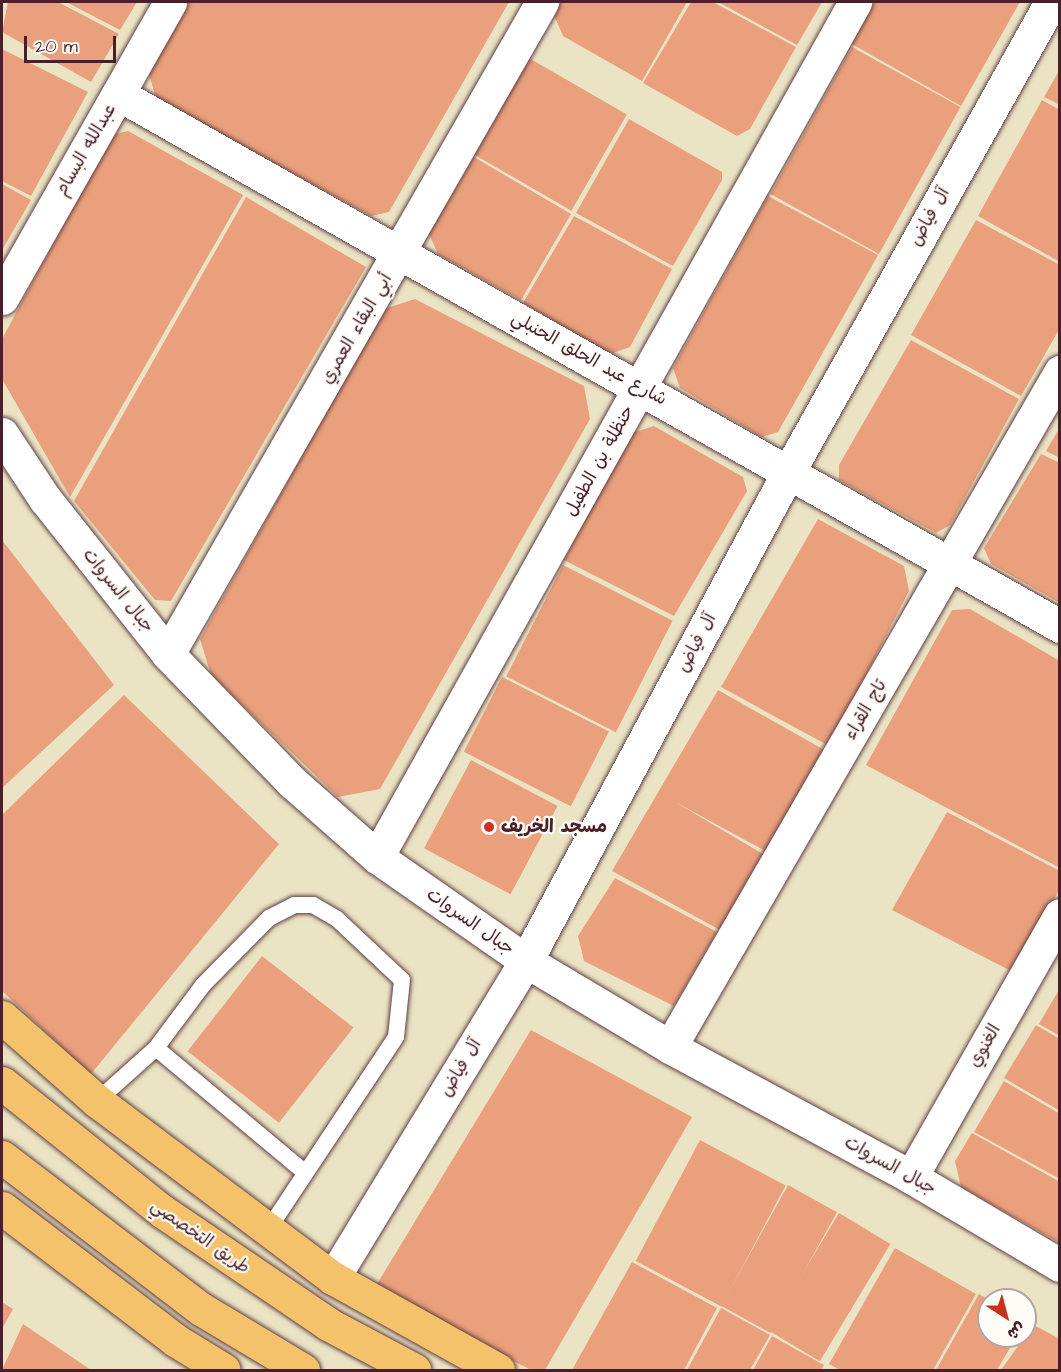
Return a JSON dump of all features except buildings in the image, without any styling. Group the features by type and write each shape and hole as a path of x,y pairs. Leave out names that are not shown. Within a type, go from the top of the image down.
{"main road":[{"path":"2,1017 98,1101 267,1231 333,1278 498,1371"},
{"name":"طريق التخصصي","path":"2,1083 162,1212 328,1324 414,1371"},
{"path":"2,1157 201,1310 303,1371"},
{"path":"2,1208 175,1340 224,1371"}],"street":[{"name":"عبدالله البسام","path":"2,298 170,2"},
{"name":"أبي البقاء العمري","path":"168,654 400,254 542,2"},
{"name":"حنظلة بن الطفيل","path":"377,857 855,2"},
{"name":"آل فياض","path":"333,1278 526,961 789,471 1051,2"},
{"name":"شارع عبد الحلق الحنبلي","path":"118,94 789,471 1059,626"},
{"name":"تاج القراء","path":"670,1047 950,565 1059,372"},
{"name":"جبال السروات","path":"2,434 45,499 168,654 292,782 377,857 526,961 670,1047 911,1177 1059,1265"},
{"name":"الغنوي","path":"911,1177 1059,915"}],"lane":[{"path":"98,1101 156,1048 203,986 269,918 294,905 314,905 338,919 402,980 402,1012 396,1037 303,1171 267,1231"},
{"path":"156,1048 303,1171"}],"place":[{"name":"مسجد الخريف","path":"489,827"}]}
